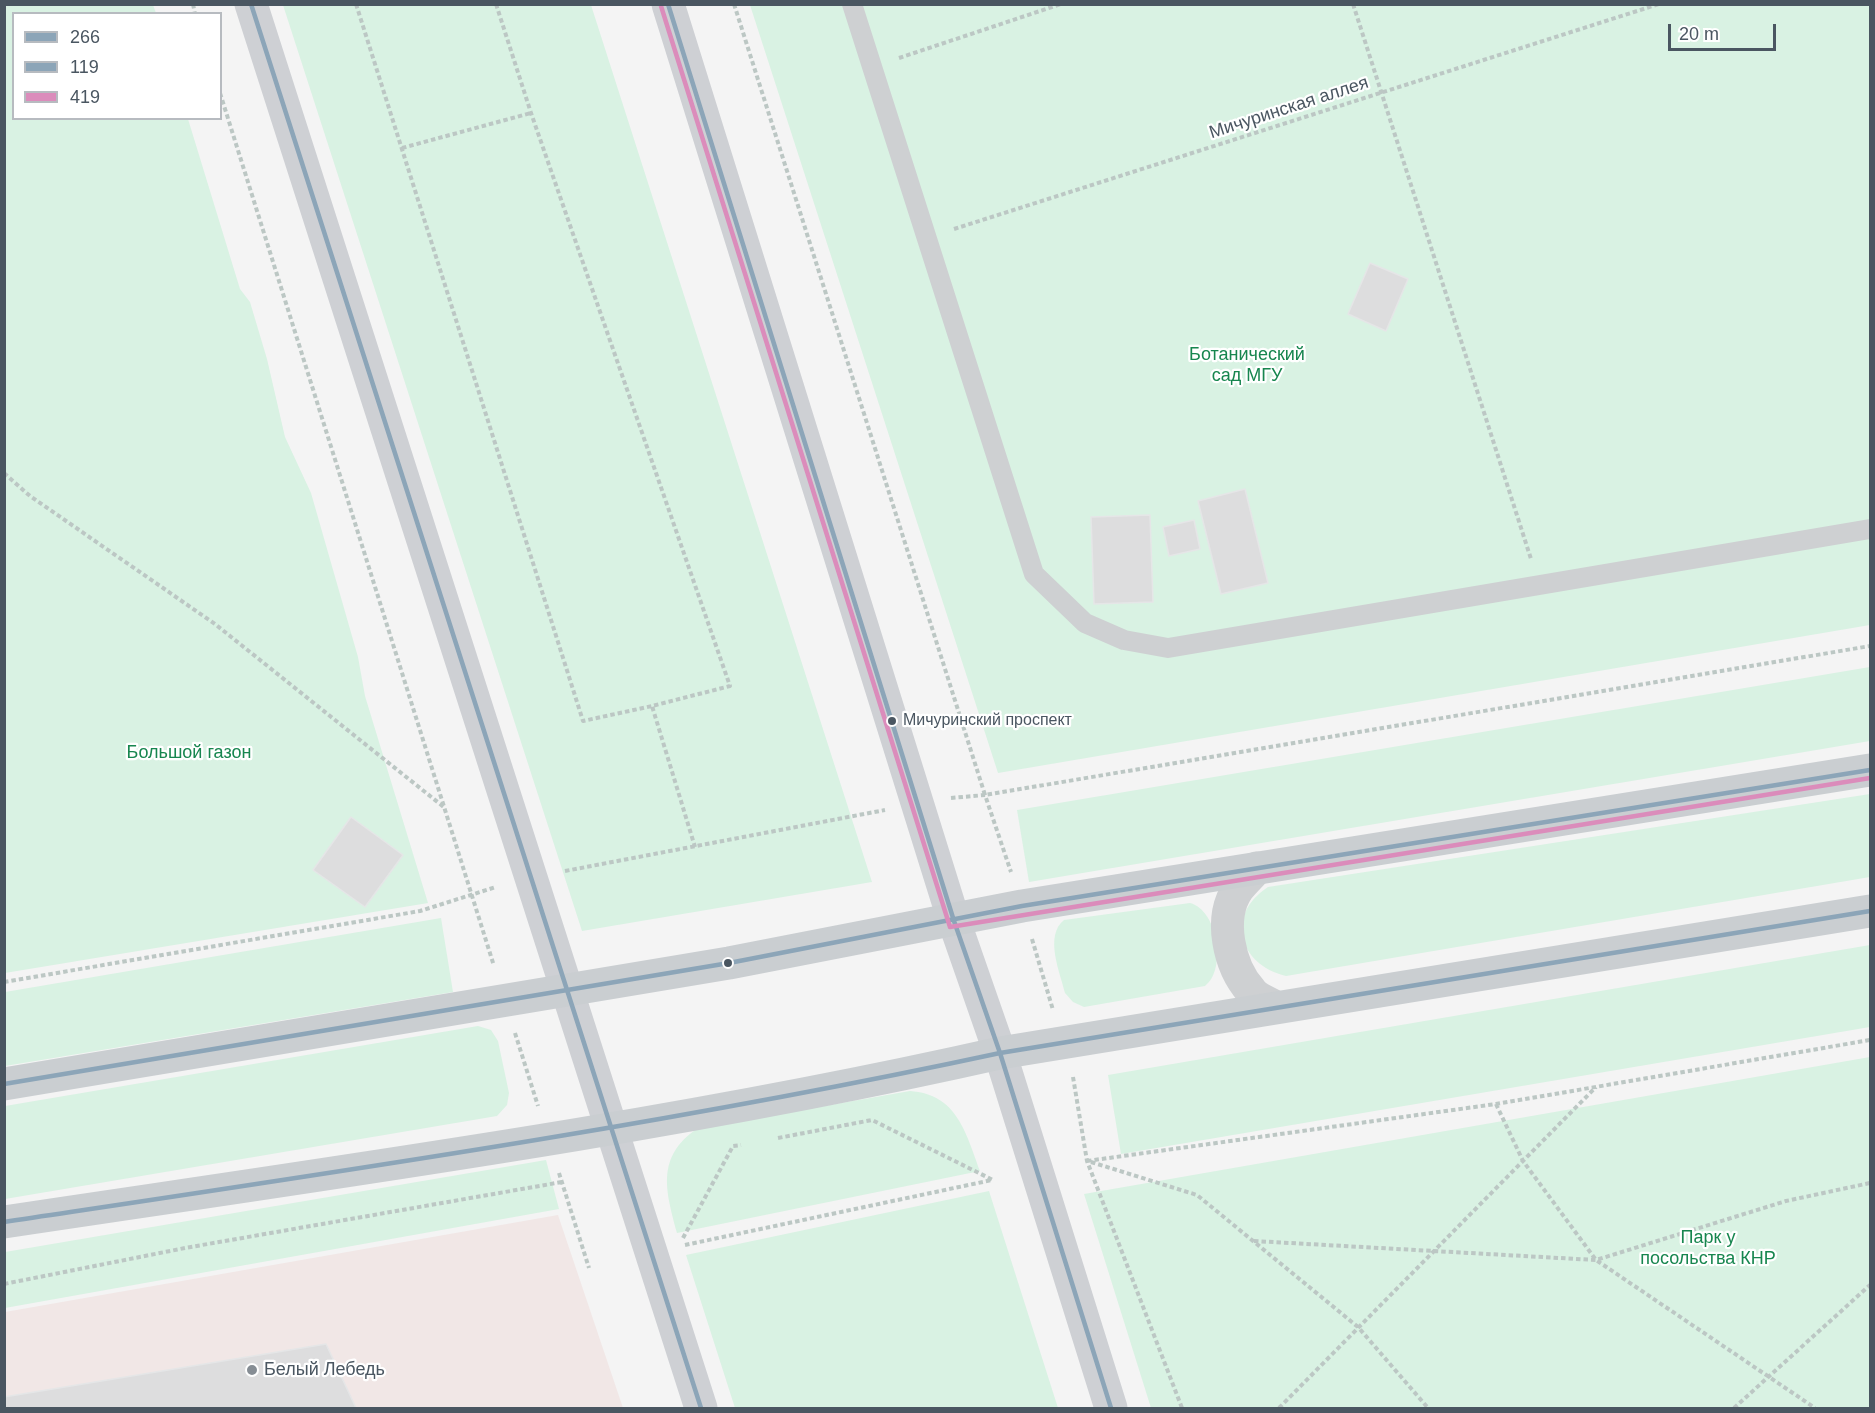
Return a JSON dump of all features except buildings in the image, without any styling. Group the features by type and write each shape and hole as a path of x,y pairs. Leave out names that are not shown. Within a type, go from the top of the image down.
{"main road":[{"path":"251,4 567,990 609,1128 701,1408"},
{"path":"668,4 919,801 954,921 1000,1053 1111,1408"},
{"path":"4,1084 506,1002 954,921 1022,906 1870,770"},
{"path":"4,1222 548,1140 864,1084 1000,1053 1064,1044 1274,1006 1870,911"}],"street":[{"path":"1257,868 1237,890 1229,917 1230,948 1236,970 1252,993 1274,1006"}],"lane":[{"path":"852,4 1034,574 1085,623 1124,640 1168,648 1870,530"}],"path":[{"path":"356,4 583,722 730,686 531,113 496,4"},
{"path":"734,4 1022,906 1073,1073 1087,1161 1182,1408"},
{"path":"872,67 1061,4"},
{"path":"1353,4 1539,585"},
{"name":"Мичуринская аллея","path":"927,237 1659,4"},
{"path":"222,99 589,1268"},
{"path":"402,148 531,113"},
{"path":"4,472 30,496 215,624 445,808"},
{"path":"4,982 420,911 531,877 888,810 919,801 985,795 1870,646"},
{"path":"652,706 694,847"},
{"path":"1087,1161 1496,1104 1870,1040"},
{"path":"1279,1408 1596,1087"},
{"path":"1496,1104 1523,1161 1596,1260 1768,1379 1815,1408"},
{"path":"745,1144 733,1146 679,1246 993,1180 872,1120 768,1140"},
{"path":"1087,1161 1197,1195 1358,1327 1428,1408"},
{"path":"4,1284 185,1248 562,1182"},
{"path":"1254,1241 1596,1260 1786,1201 1870,1183"},
{"path":"1734,1408 1870,1285"}],"shaded area":[{"path":"558,1215 623,1408 5,1408 5,1312"}],"green space":[{"name":"Большой газон","path":"5,5 153,5 156,12 12,12 12,120 188,120 240,289 250,302 267,359 285,437 311,493 358,657 365,696 428,903 5,973"},
{"path":"283,5 591,5 872,882 582,931"},
{"name":"Ботанический сад МГУ","path":"750,5 1870,5 1870,625 998,773"},
{"path":"1870,667 1870,741 1029,882 1017,810"},
{"path":"1870,794 1870,877 1286,976 1270,970 1257,961 1248,950 1243,937 1242,924 1246,911 1254,898 1268,887"},
{"path":"1190,903 1200,908 1207,917 1216,941 1216,967 1212,978 1205,986 1084,1007 1073,1002 1065,993 1054,945 1058,927 1064,920"},
{"path":"441,918 453,992 5,1066 5,992"},
{"path":"1870,945 1870,1027 1121,1154 1108,1075"},
{"path":"478,1026 491,1030 498,1041 509,1093 507,1105 497,1116 5,1199 5,1106"},
{"name":"Парк у посольства КНР","path":"1870,1057 1870,1408 1151,1408 1084,1194"},
{"path":"910,1091 939,1099 949,1108 964,1130 980,1171 677,1233 667,1189 667,1176 675,1151 684,1139 698,1128"},
{"path":"546,1160 559,1209 5,1308 5,1252"},
{"path":"989,1191 1058,1408 735,1408 686,1255"}],"transit line":[{"name":"119","path":"251,4 701,1408"},
{"name":"119","path":"668,4 954,921 1000,1053 1111,1408"},
{"name":"419","path":"661,6 950,927 1870,778"},
{"name":"266","path":"4,1084 729,963 1022,906 1870,770"},
{"name":"266","path":"4,1222 503,1145 752,1102 1000,1053 1870,911"}],"place":[{"name":"Мичуринский проспект","path":"892,721"},
{"name":"Белый Лебедь","path":"252,1370"}]}
